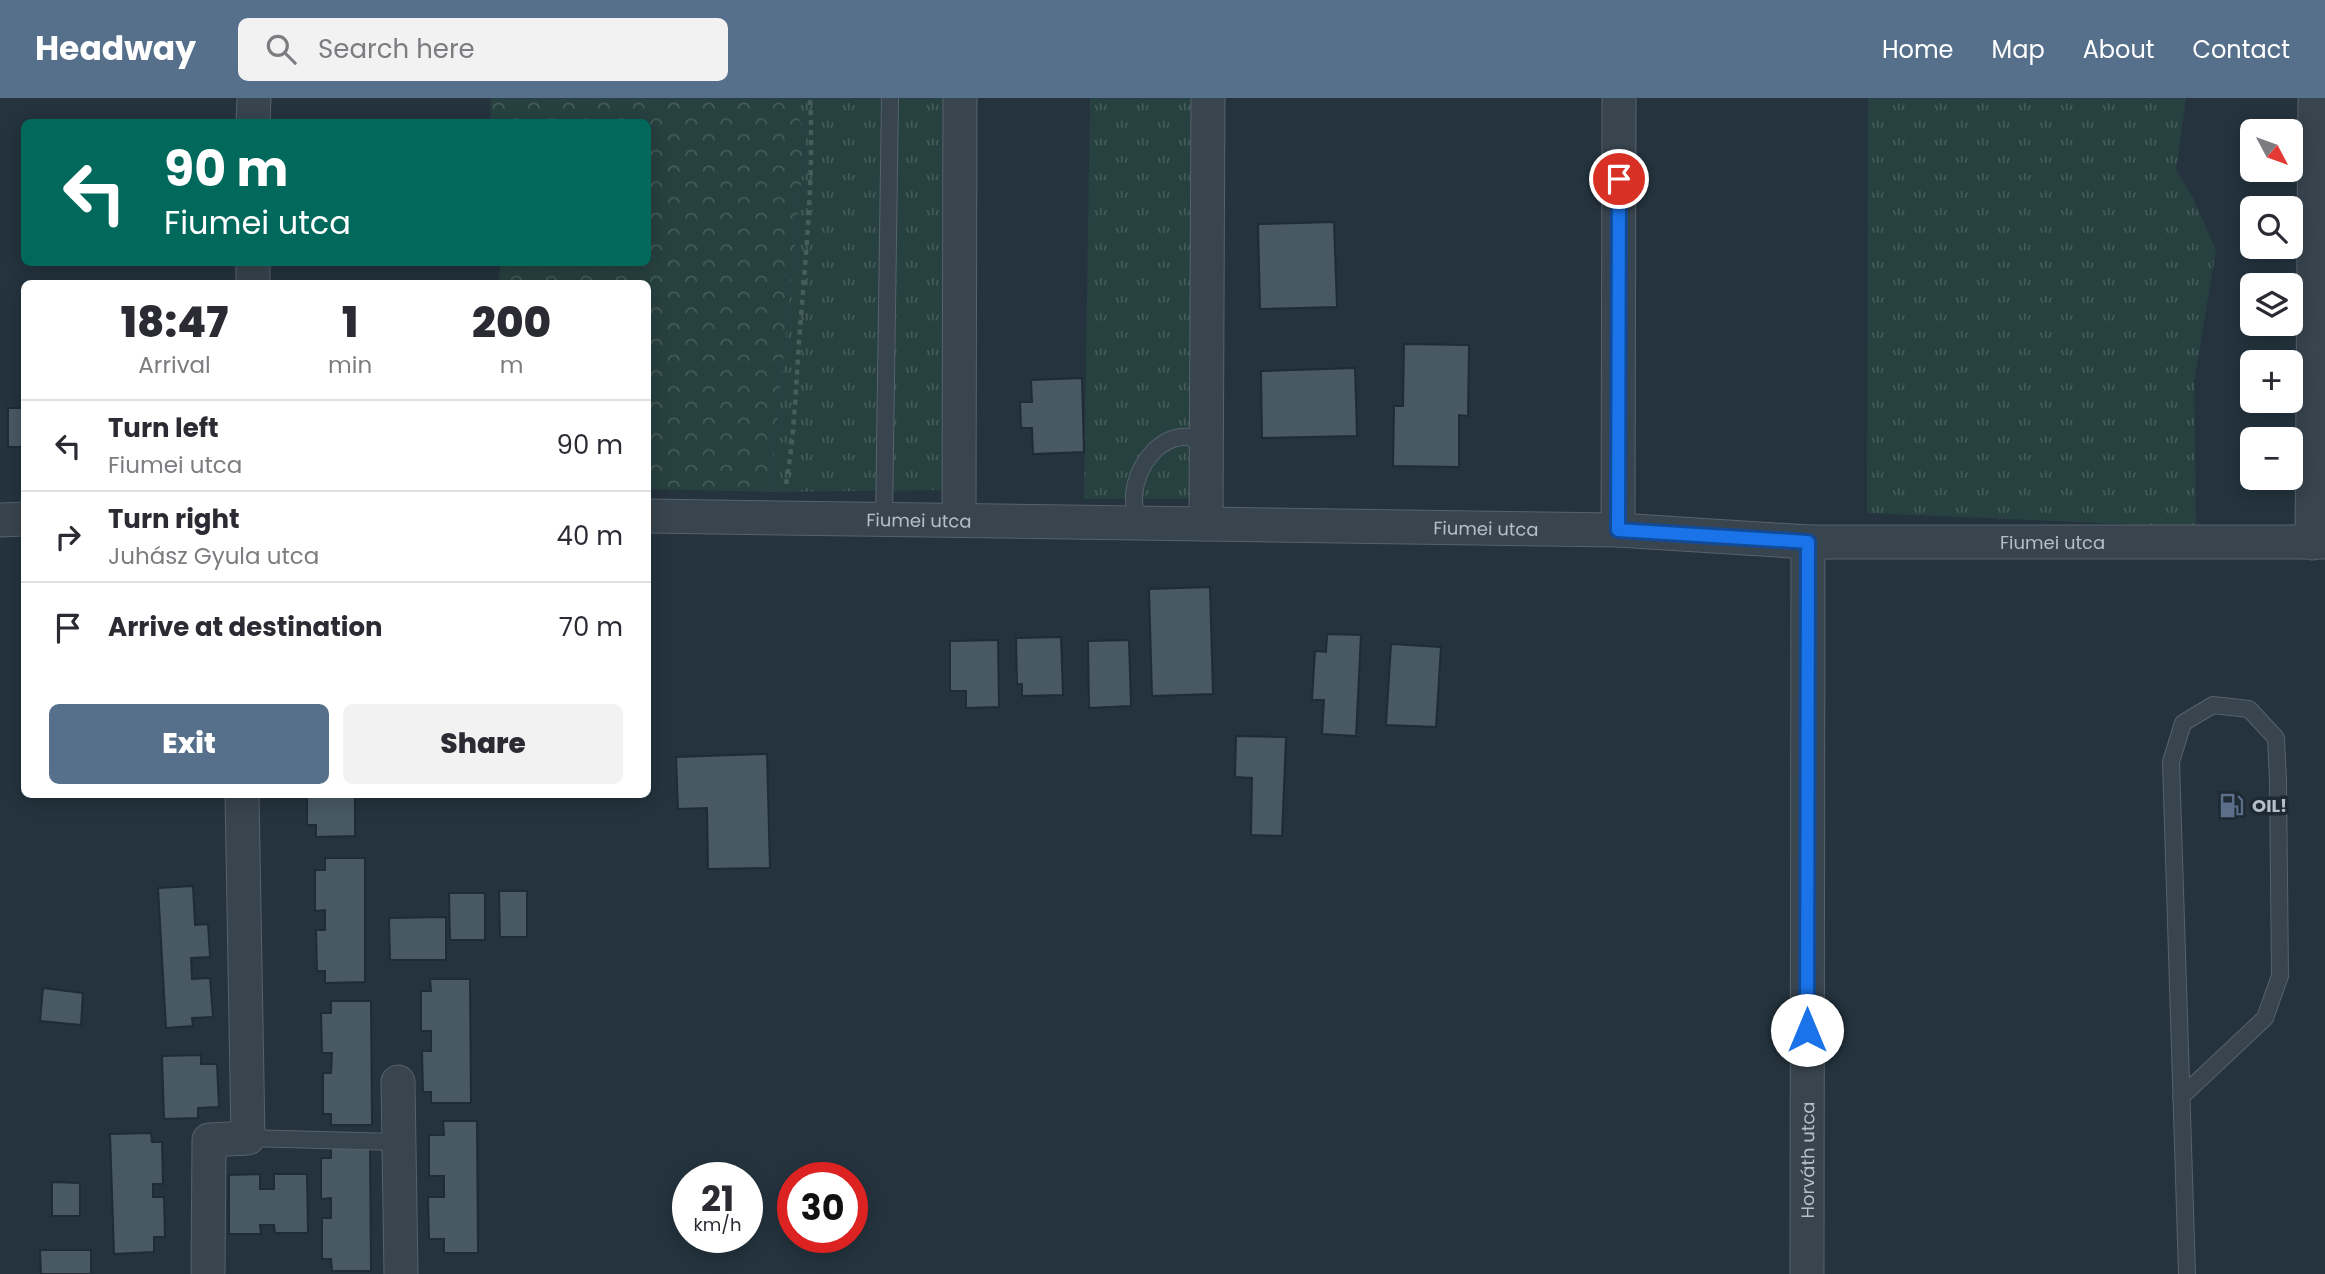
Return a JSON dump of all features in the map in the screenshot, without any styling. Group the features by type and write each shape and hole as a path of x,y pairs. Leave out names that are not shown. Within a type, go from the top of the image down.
{"street":[{"path":"253,119 254,98"},
{"path":"959,520 960,98"},
{"path":"1206,524 1208,98"},
{"path":"1618,530 1619,98"},
{"path":"2315,98 2319,542"},
{"name":"Fiumei utca","path":"651,516 1618,530 1808,542 2319,542"},
{"path":"0,520 21,519"},
{"name":"Horváth utca","path":"1807,1274 1808,542"},
{"path":"208,1274 209,1140 248,1138 242,798"},
{"path":"398,1082 401,1274"}],"lane":[{"path":"884,520 890,98"},
{"path":"1135,523 1134,494 1143,465 1153,451 1163,443 1182,436 1191,437 1206,453"},
{"path":"2181,1097 2265,1018 2280,976 2276,738 2249,709 2213,705 2183,723 2171,762 2181,1097 2187,1274"},
{"path":"248,1138 398,1142"}],"path":[{"path":"777,518 792,442 813,152 810,98"}],"green space":[{"path":"491,98 788,98 806,133 770,492 651,489 651,280 498,280 501,266 651,266 651,119 490,119"},
{"path":"788,98 949,98 945,490 770,492 806,133"},
{"path":"1090,98 1200,98 1200,499 1084,499"},
{"path":"1868,98 2186,98 2176,170 2192,196 2216,250 2194,382 2196,527 1867,513"}],"building":[{"path":"1334,222 1337,307 1260,309 1258,224"},
{"path":"1404,344 1469,345 1468,416 1459,415 1459,467 1393,466 1394,406 1403,406"},
{"path":"1355,368 1357,436 1262,438 1261,371"},
{"path":"1082,378 1084,452 1033,454 1032,428 1021,428 1020,402 1032,402 1031,380"},
{"path":"8,408 21,408 21,447 8,447"},
{"path":"1210,587 1213,694 1152,696 1149,589"},
{"path":"1327,634 1361,635 1356,736 1322,734 1324,700 1312,700 1315,651 1326,652"},
{"path":"1061,637 1063,695 1022,696 1022,684 1017,684 1016,638"},
{"path":"998,640 999,707 966,708 966,691 950,691 950,641"},
{"path":"1129,640 1131,706 1089,708 1088,641"},
{"path":"1391,644 1441,647 1436,727 1386,725"},
{"path":"1236,736 1286,737 1282,836 1251,835 1252,778 1235,777"},
{"path":"767,754 770,868 708,869 707,808 678,809 676,757"},
{"path":"307,798 355,798 355,836 316,837 316,825 307,825"},
{"path":"325,858 365,858 365,982 325,983 325,971 317,971 316,930 325,930 325,910 315,911 315,870 325,870"},
{"path":"193,886 195,925 208,924 210,957 191,958 192,979 210,978 213,1017 192,1018 193,1026 166,1028 158,888"},
{"path":"499,891 527,891 527,937 500,937"},
{"path":"449,893 485,893 485,940 450,940"},
{"path":"446,917 446,960 390,960 389,918"},
{"path":"430,979 470,979 471,1103 431,1103 431,1092 423,1092 422,1051 431,1051 431,1031 421,1031 421,991 431,991"},
{"path":"43,988 83,993 81,1025 40,1021"},
{"path":"331,1001 371,1001 372,1125 331,1125 331,1114 323,1114 323,1073 331,1073 332,1053 322,1053 321,1013 331,1013"},
{"path":"201,1055 201,1064 217,1064 219,1107 198,1108 198,1118 164,1119 162,1056"},
{"path":"443,1121 477,1121 478,1253 444,1253 444,1239 429,1239 428,1197 444,1197 444,1176 429,1176 429,1135 444,1135"},
{"path":"151,1133 152,1142 162,1142 163,1184 153,1184 153,1197 164,1197 165,1237 154,1237 154,1252 114,1254 110,1134"},
{"path":"370,1146 371,1271 332,1271 331,1259 322,1259 322,1218 331,1218 331,1198 321,1199 321,1158 331,1158 331,1147"},
{"path":"260,1174 260,1189 274,1189 274,1174 307,1174 308,1233 275,1233 274,1225 260,1225 261,1234 229,1234 229,1175"},
{"path":"52,1182 80,1183 80,1216 52,1216"},
{"path":"40,1250 91,1250 91,1274 41,1274"}],"place":[{"name":"OIL!","path":"2232,805"}],"route":[{"path":"1619,179 1618,530 1808,542 1807,1030"}]}
